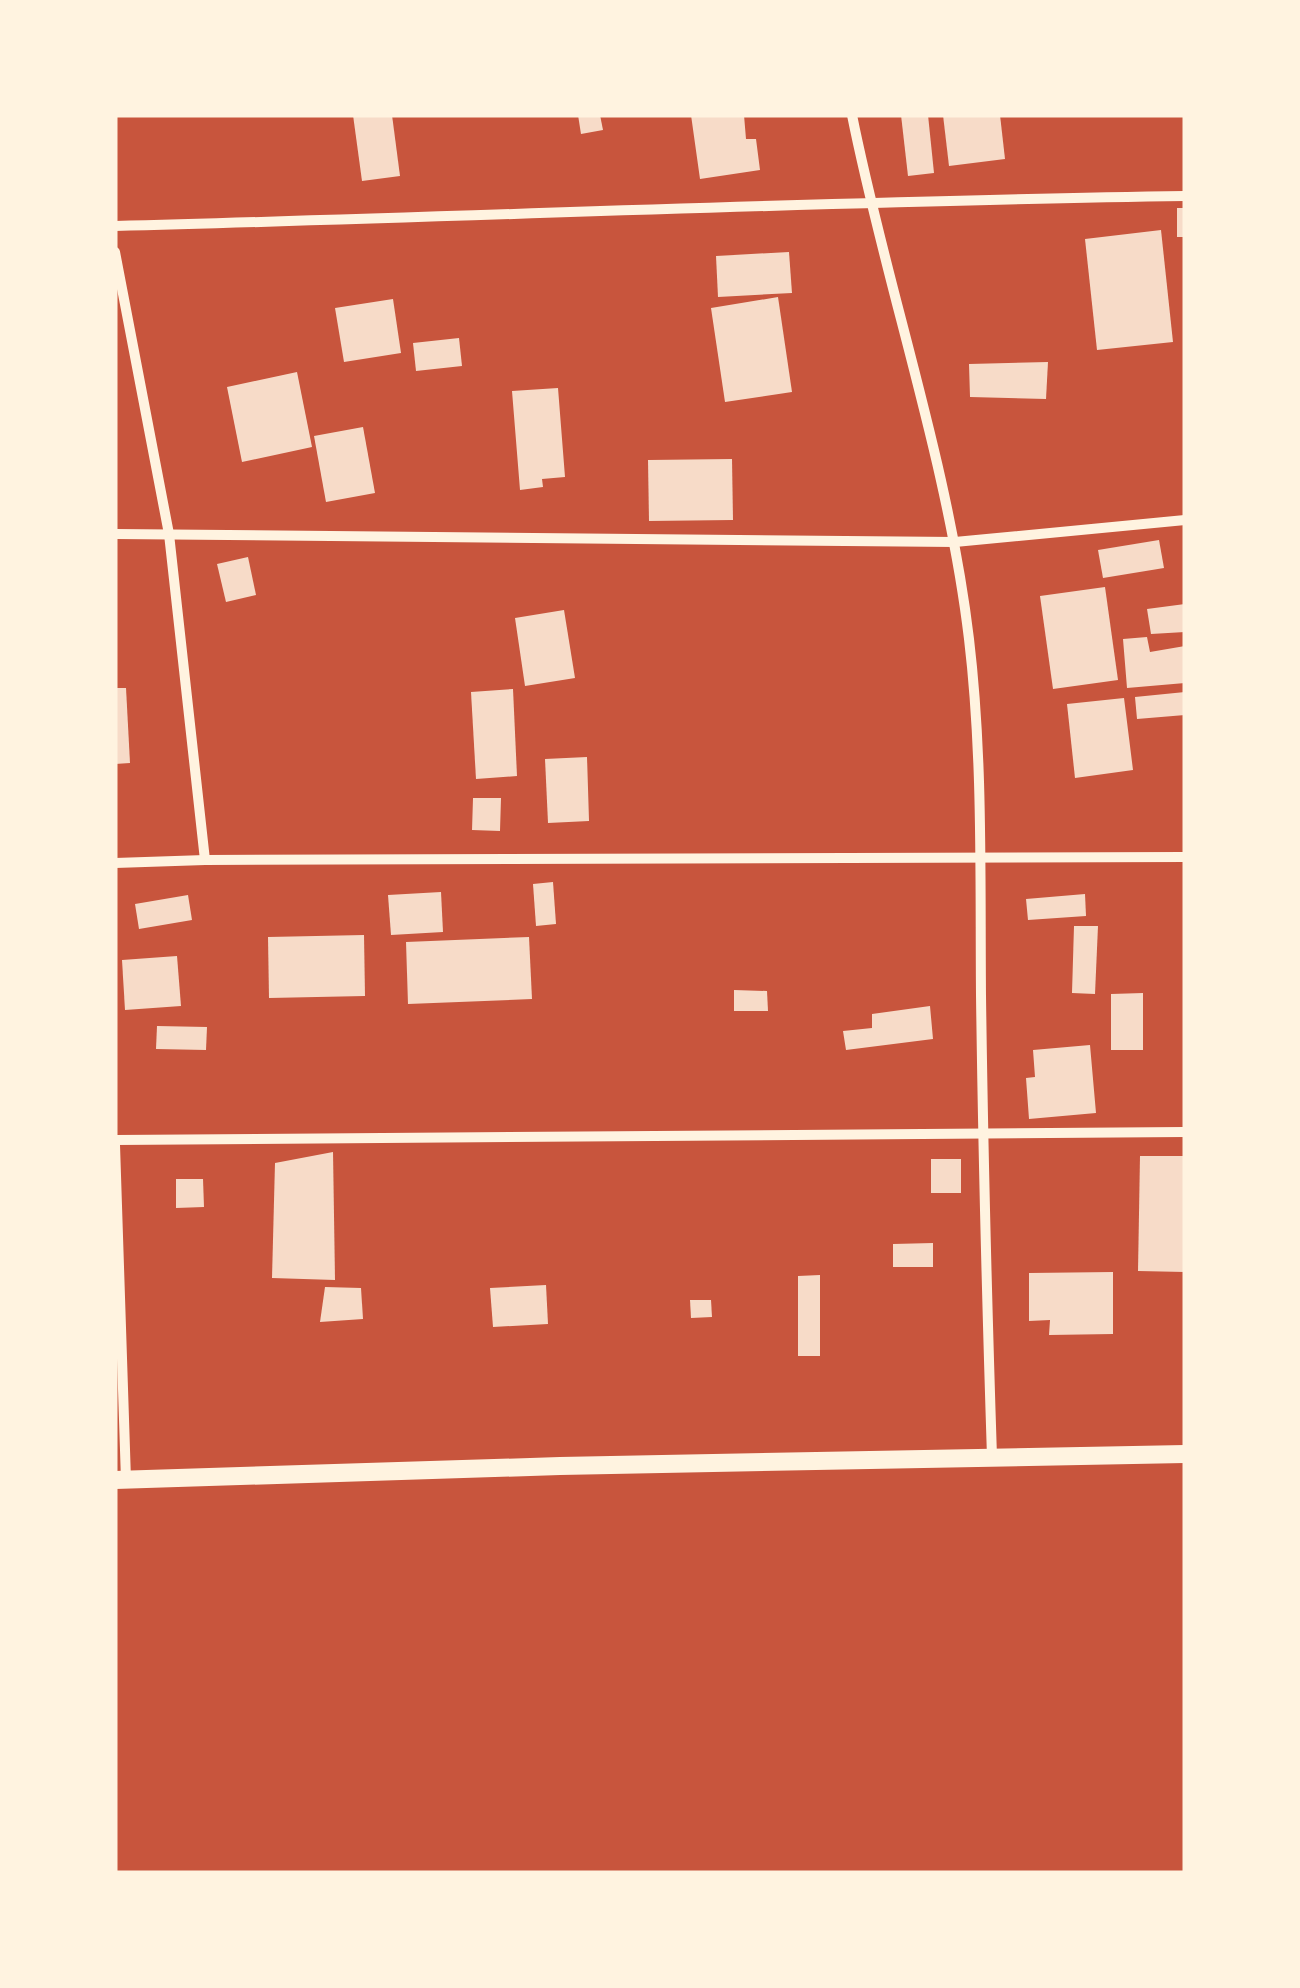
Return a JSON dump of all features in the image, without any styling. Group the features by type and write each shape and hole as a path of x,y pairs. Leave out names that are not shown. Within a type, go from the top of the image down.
{"street":[{"path":"852,115 869,201 955,542 970,641 980,860 982,1136 992,1457"},
{"path":"115,226 869,201 1185,196"},
{"path":"115,252 169,534 205,860"},
{"path":"115,534 955,542 1185,520"},
{"path":"115,864 205,860 1185,857"},
{"path":"1185,1132 115,1142 120,1480 1185,1454"}],"building":[{"path":"353,115 392,115 400,176 362,181"},
{"path":"578,115 600,115 603,130 581,134"},
{"path":"691,115 744,115 746,139 756,139 760,170 700,179"},
{"path":"901,115 928,115 934,173 908,176"},
{"path":"943,115 1000,115 1005,159 949,166"},
{"path":"1177,208 1185,208 1185,237 1177,237"},
{"path":"1161,230 1173,342 1097,350 1085,239"},
{"path":"789,252 792,293 718,297 716,256"},
{"path":"778,297 792,392 725,402 711,308"},
{"path":"393,299 401,353 344,362 335,308"},
{"path":"459,338 462,366 416,371 413,343"},
{"path":"1048,362 1046,399 970,397 969,364"},
{"path":"297,372 312,447 242,462 227,387"},
{"path":"558,388 565,477 542,479 543,487 520,490 512,391"},
{"path":"363,427 375,493 326,502 314,436"},
{"path":"732,459 733,520 649,521 648,460"},
{"path":"1159,540 1164,568 1103,578 1098,550"},
{"path":"248,557 256,595 226,602 217,564"},
{"path":"1105,587 1118,680 1053,689 1040,596"},
{"path":"1185,604 1185,632 1151,634 1147,609"},
{"path":"564,610 575,678 525,686 515,618"},
{"path":"1147,637 1150,652 1185,646 1185,683 1127,688 1123,639"},
{"path":"115,688 126,688 130,763 115,764"},
{"path":"513,689 517,776 476,779 471,692"},
{"path":"1185,692 1185,715 1137,719 1135,697"},
{"path":"1124,698 1133,770 1075,778 1067,704"},
{"path":"587,757 589,821 548,823 545,759"},
{"path":"473,798 501,798 500,831 472,830"},
{"path":"553,882 556,924 536,926 533,884"},
{"path":"441,892 443,932 391,935 388,895"},
{"path":"1085,894 1086,916 1028,920 1026,899"},
{"path":"188,895 192,920 139,929 135,904"},
{"path":"1074,926 1098,926 1095,994 1072,993"},
{"path":"364,935 365,996 269,998 268,937"},
{"path":"529,937 532,999 408,1004 406,942"},
{"path":"177,956 181,1006 125,1010 122,960"},
{"path":"734,990 767,991 768,1011 734,1011"},
{"path":"1143,993 1143,1050 1111,1050 1111,994"},
{"path":"930,1006 933,1039 846,1050 843,1031 872,1028 872,1014"},
{"path":"157,1026 207,1027 206,1050 156,1049"},
{"path":"1090,1045 1096,1113 1029,1119 1026,1078 1035,1077 1033,1050"},
{"path":"333,1152 335,1280 272,1278 275,1163"},
{"path":"1140,1156 1185,1156 1185,1272 1138,1271"},
{"path":"931,1159 961,1159 961,1193 931,1193"},
{"path":"176,1179 203,1179 204,1207 176,1208"},
{"path":"933,1243 933,1267 893,1267 893,1244"},
{"path":"1113,1272 1113,1334 1049,1335 1050,1320 1029,1321 1029,1273"},
{"path":"820,1275 820,1356 798,1356 798,1276"},
{"path":"546,1285 548,1324 493,1327 490,1288"},
{"path":"325,1287 361,1288 363,1319 320,1322"},
{"path":"690,1300 711,1300 712,1317 691,1318"}]}
